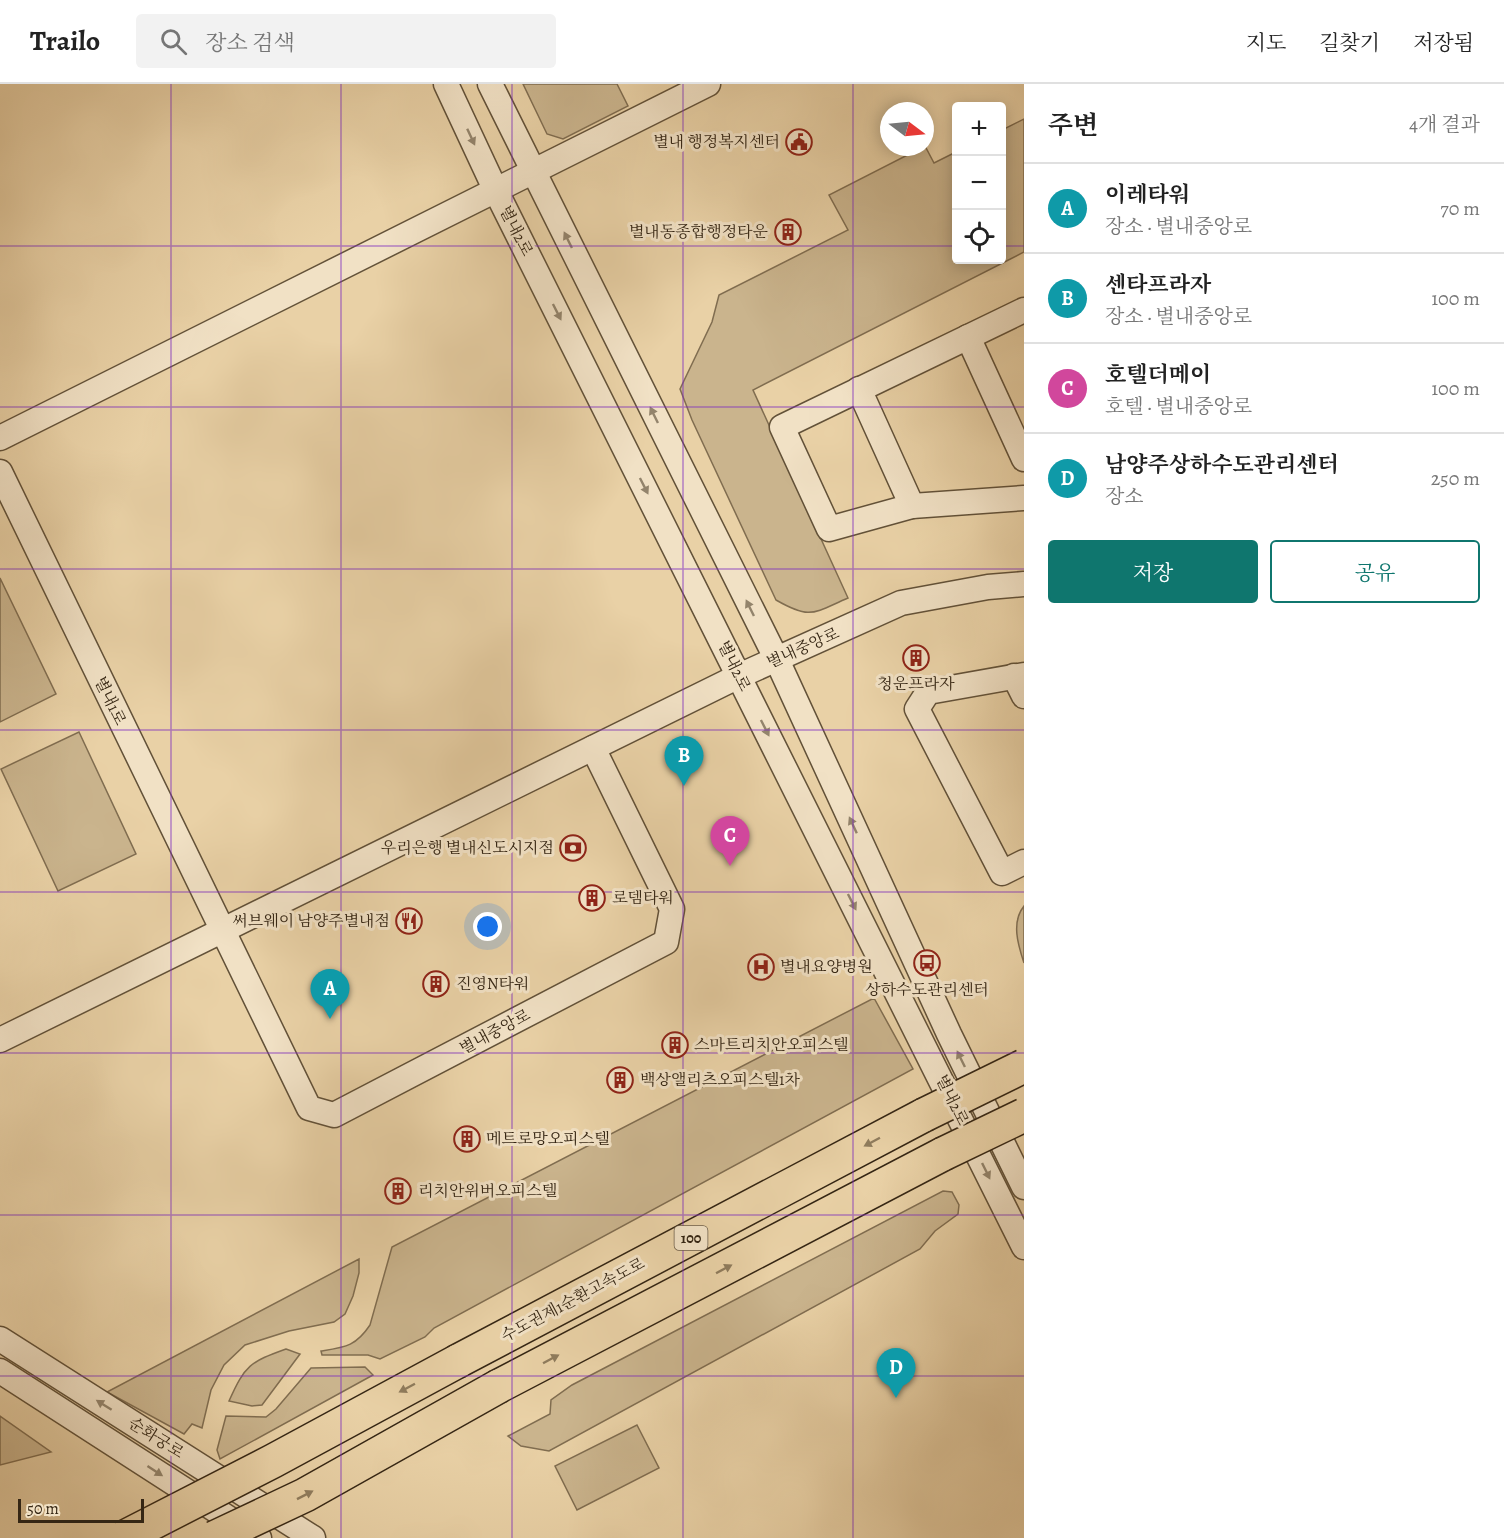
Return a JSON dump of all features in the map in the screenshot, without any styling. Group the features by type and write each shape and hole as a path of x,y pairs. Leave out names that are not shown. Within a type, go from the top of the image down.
{"highway":[{"name":"수도권제1순환고속도로","path":"123,1538 273,1461 924,1115 1024,1066"},
{"name":"100","path":"214,1538 305,1495 499,1386 943,1154 1024,1115"}],"street":[{"name":"별내2로","path":"446,84 495,189 1024,1247"},
{"name":"별내2로","path":"490,84 777,660 949,1034 1024,1187"},
{"path":"0,438 708,84"},
{"path":"1024,310 782,427 830,529 912,506 1024,498"},
{"path":"968,337 1024,459"},
{"path":"859,389 912,506"},
{"name":"별내1로","path":"0,472 222,929"},
{"name":"별내중앙로","path":"0,1040 739,676 901,603 988,587 1024,584"},
{"path":"1021,682 928,692 917,709 1002,873 1024,862"},
{"name":"별내중앙로","path":"222,929 309,1108 334,1115 666,942 672,909 593,748"},
{"name":"순화궁로","path":"0,1339 313,1538"},
{"name":"순화궁로","path":"0,1371 259,1538"}],"shaded area":[{"path":"523,84 617,84 628,106 563,139 547,134"},
{"path":"1024,119 1024,252 1006,261 1006,156 1006,128"},
{"path":"952,154 952,264 1000,264 753,390 848,598 812,612 797,610 776,600 692,420 680,389 712,322 719,295 848,230 829,195 905,156 930,156 934,163"},
{"path":"0,578 56,694 0,722"},
{"path":"79,732 136,854 58,891 1,769"},
{"path":"1024,906 1024,963 1018,941 1017,926"},
{"path":"874,998 913,1069 434,1328 425,1337 380,1359 368,1355 322,1355 321,1351 344,1347 355,1341 370,1325 392,1247"},
{"path":"943,1191 952,1192 959,1205 958,1214 935,1231 920,1249 549,1451 521,1446 508,1436 550,1414 551,1400 572,1385"},
{"path":"359,1259 359,1273 345,1314 334,1322 289,1331 245,1345 224,1365 211,1390 202,1428 192,1424 184,1434 107,1392"},
{"path":"286,1349 300,1354 262,1405 252,1406 229,1401 250,1366"},
{"path":"365,1367 373,1375 220,1459 217,1450 226,1416 266,1417 276,1409 311,1368"},
{"path":"0,1416 51,1452 0,1465"},
{"path":"637,1425 659,1468 577,1510 555,1466"}],"place":[{"name":"별내 행정복지센터","path":"799,142"},
{"name":"별내동종합행정타운","path":"788,232"},
{"name":"청운프라자","path":"916,658"},
{"name":"센타프라자","path":"684,786"},
{"name":"우리은행 별내신도시지점","path":"573,848"},
{"name":"호텔더메이","path":"730,866"},
{"name":"로뎀타워","path":"592,898"},
{"name":"써브웨이 남양주별내점","path":"409,921"},
{"name":"상하수도관리센터","path":"927,963"},
{"name":"별내요양병원","path":"761,967"},
{"name":"진영N타워","path":"436,984"},
{"name":"이레타워","path":"330,1019"},
{"name":"스마트리치안오피스텔","path":"675,1045"},
{"name":"백상앨리츠오피스텔1차","path":"620,1080"},
{"name":"메트로망오피스텔","path":"467,1139"},
{"name":"리치안위버오피스텔","path":"398,1191"},
{"name":"남양주상하수도관리센터","path":"896,1398"}]}
